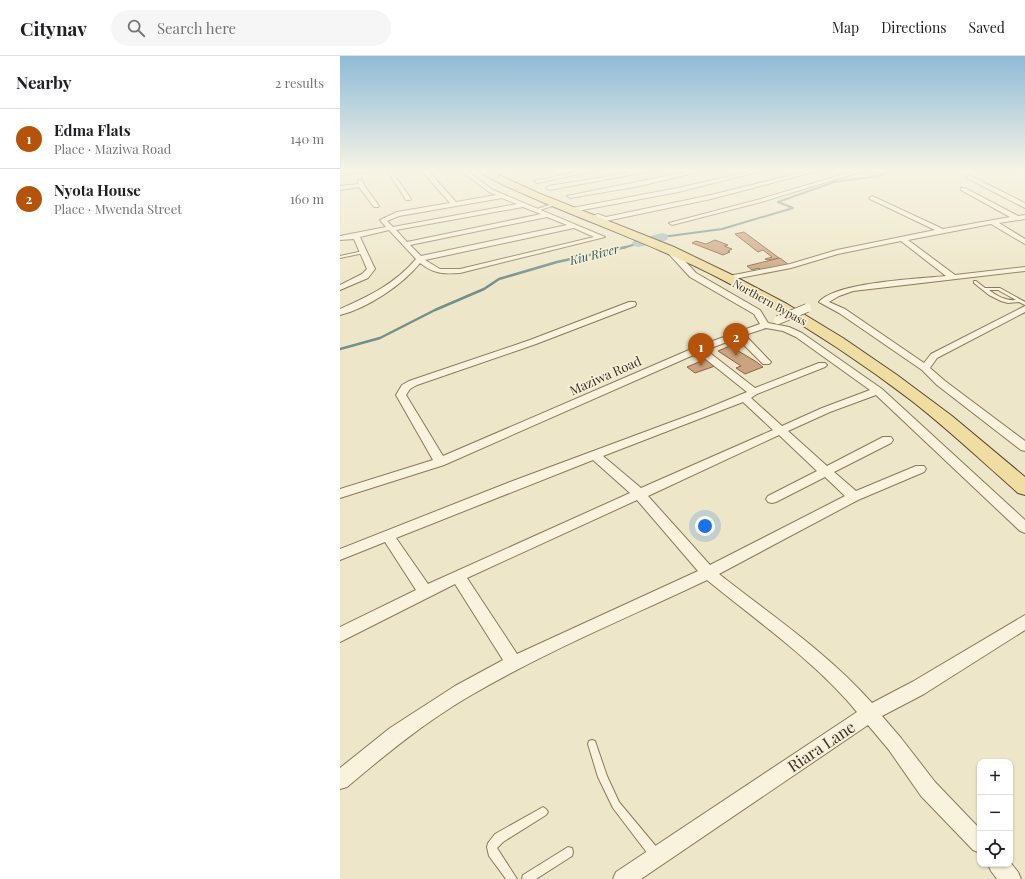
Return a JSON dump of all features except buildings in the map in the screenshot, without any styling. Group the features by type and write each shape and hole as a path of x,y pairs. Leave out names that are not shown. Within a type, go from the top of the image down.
{"main road":[{"name":"Northern Bypass","path":"568,208 670,250 729,278 811,325 918,398 1025,488"}],"street":[{"path":"432,208 389,217 383,220 420,259 434,270 440,272 454,271 601,237 532,208"},
{"path":"340,238 504,208"},
{"path":"572,210 581,208"},
{"path":"591,218 598,216 606,219 644,208"},
{"path":"672,223 731,208"},
{"path":"894,208 942,231"},
{"path":"1003,208 1021,217"},
{"path":"406,244 546,215"},
{"path":"729,278 791,266 831,253 992,221 1021,217"},
{"path":"992,221 1025,242"},
{"path":"340,312 368,300 392,286 409,272 420,259 574,226"},
{"path":"1008,231 1020,230"},
{"path":"340,288 369,273 371,270 357,236"},
{"path":"902,239 953,277"},
{"path":"670,250 693,275 757,312 765,325 786,328 799,335 878,391 1025,528"},
{"name":"Maziwa Road","path":"340,494 440,462 699,349 823,302 836,294 852,289 1025,269"},
{"path":"823,302 842,311 924,368 941,383 1025,447"},
{"path":"440,462 401,395 406,387 427,377 533,342 632,304"},
{"path":"924,368 934,356 1023,305"},
{"path":"739,335 766,362"},
{"path":"699,349 746,385 748,395 781,430 854,498"},
{"path":"340,555 594,454 705,414 822,365"},
{"path":"340,635 458,576 826,410 878,391"},
{"path":"772,499 887,440"},
{"path":"594,454 639,494 708,573 792,640 846,686 895,744 928,789 977,841"},
{"path":"340,780 366,757 420,717 461,692 514,663 708,573 854,498 920,469"},
{"path":"388,536 425,592"},
{"path":"458,576 514,663"},
{"name":"Riara Lane","path":"623,879 870,713 918,688 1025,622"},
{"path":"1001,867 1011,879"}],"lane":[{"path":"536,210 541,208"},
{"path":"340,256 363,252"},
{"path":"975,282 1002,300 1023,305 1025,304"},
{"path":"985,289 1000,288 1023,305"},
{"path":"592,744 603,777 616,805 656,856"},
{"path":"512,879 493,852 492,847 499,838 543,812"},
{"path":"527,879 568,852"}],"waterway":[{"name":"Kiu River","path":"662,237 722,229 792,208"},
{"name":"Kiu River","path":"639,243 662,237"},
{"name":"Kiu River","path":"623,248 639,243"},
{"name":"Kiu River","path":"340,349 380,338 435,310 484,289 499,279 557,262 626,247"}],"place":[{"name":"Nyota House","path":"736,356"},
{"name":"Edma Flats","path":"701,366"}]}
